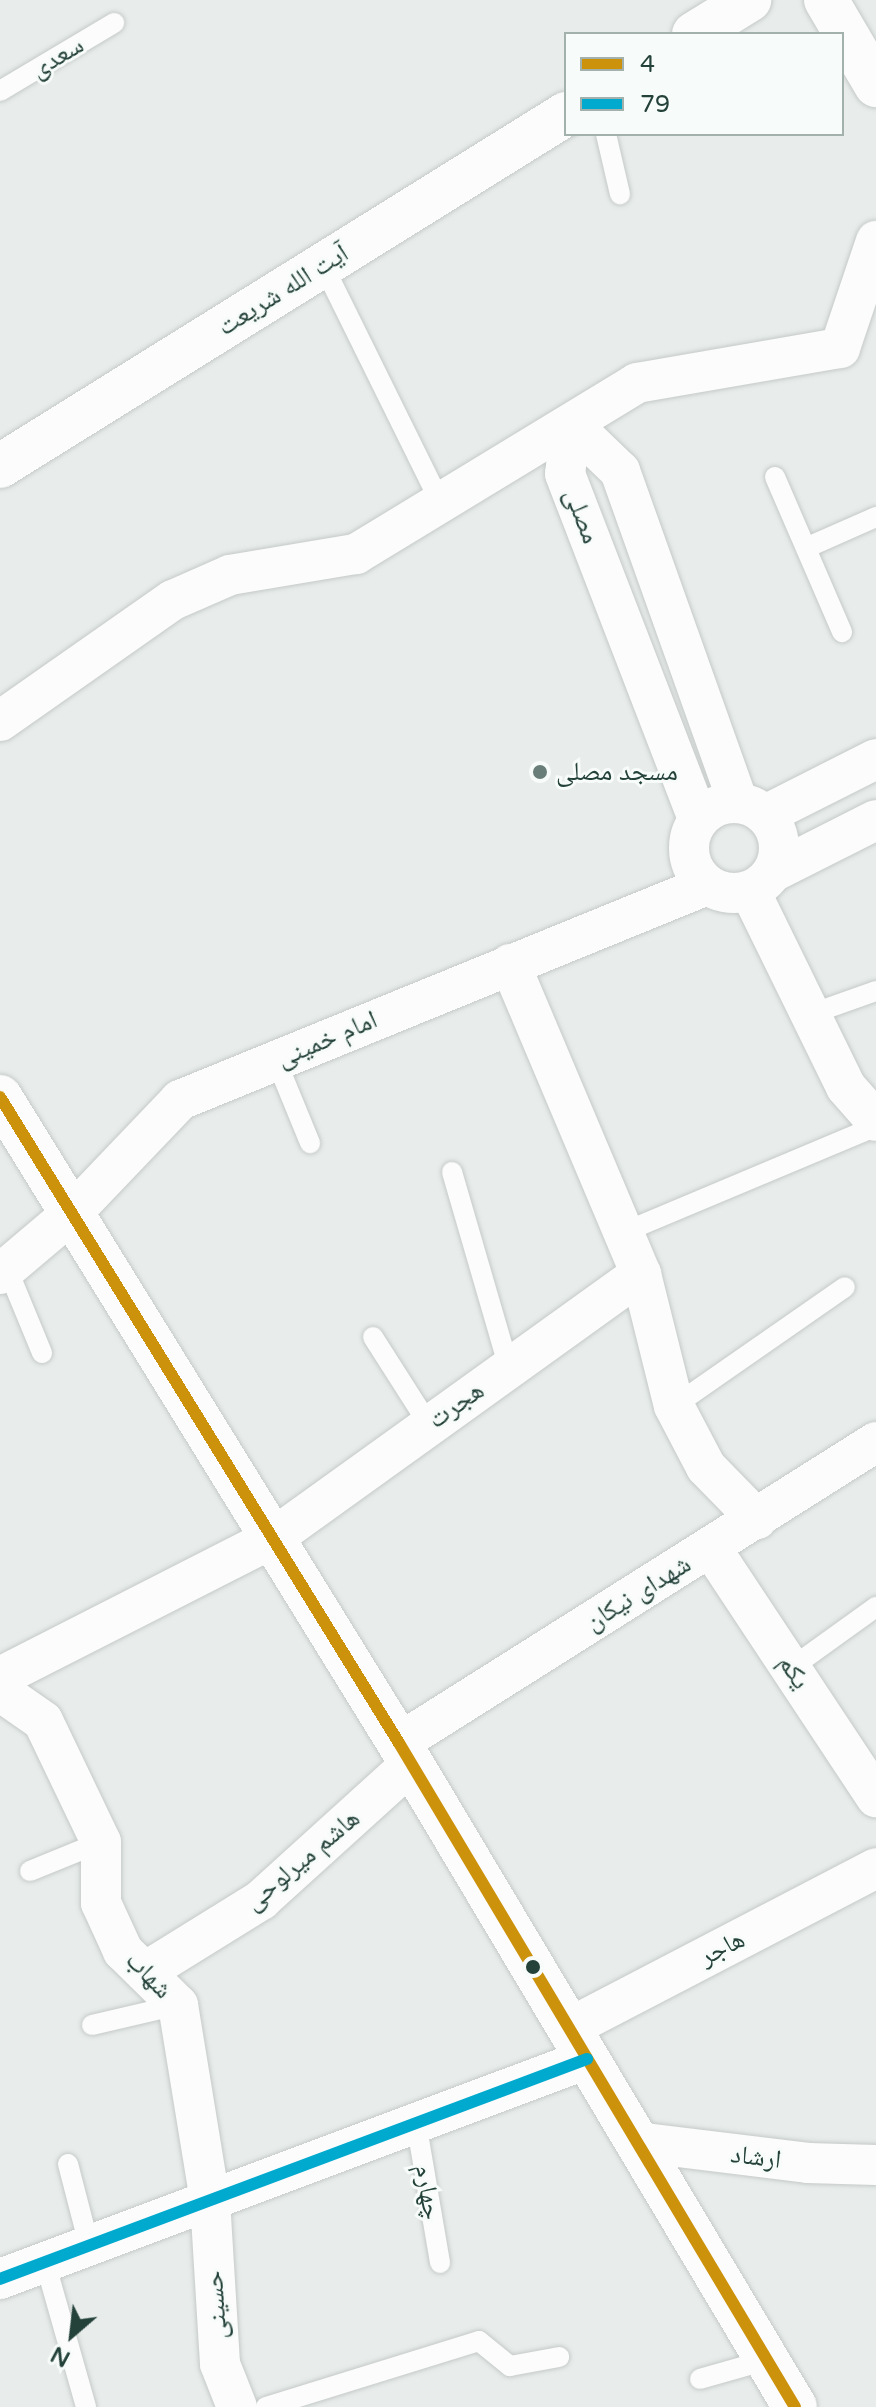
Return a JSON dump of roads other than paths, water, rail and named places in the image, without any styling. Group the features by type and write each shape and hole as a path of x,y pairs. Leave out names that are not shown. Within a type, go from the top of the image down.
{"street":[{"path":"697,32 749,0"},
{"path":"826,0 876,85"},
{"name":"آیت الله شریعت","path":"0,466 564,115"},
{"path":"0,721 173,600 230,575 356,554 637,383 840,348 876,241"},
{"name":"مصلی","path":"571,424 620,471 752,809"},
{"name":"مصلی","path":"571,424 565,474 698,819"},
{"path":"876,759 752,809 709,809 698,819 687,846 689,861 707,885 720,892 762,881 876,820"},
{"path":"752,809 779,842 762,881 811,1014 846,1087 876,1123"},
{"name":"امام خمینی","path":"3,1271 73,1212 180,1100 707,885"},
{"path":"510,964 641,1274 674,1406 706,1467 757,1519"},
{"path":"0,1097 405,1753 795,2407"},
{"name":"هجرت","path":"0,1677 273,1538 641,1274"},
{"name":"شهدای نیکان","path":"405,1753 711,1548 876,1442"},
{"name":"یکم","path":"711,1548 876,1797"},
{"name":"شهاب","path":"0,1691 43,1721 101,1842 101,1903 123,1951 178,2005 210,2200"},
{"name":"هاشم میرلوحی","path":"145,1972 261,1900 405,1753"},
{"name":"هاجر","path":"0,2279 416,2122 578,2043 876,1868"},
{"name":"ارشاد","path":"637,2142 808,2163 876,2165"},
{"name":"حسینی","path":"210,2200 220,2364 237,2407"}],"lane":[{"name":"سعدی","path":"0,91 114,23"},
{"path":"606,136 620,194"},
{"path":"323,265 441,504"},
{"path":"775,477 808,547 842,632"},
{"path":"808,547 876,517"},
{"path":"811,1014 876,991"},
{"path":"276,1060 310,1143"},
{"path":"622,1233 876,1123"},
{"path":"452,1172 509,1368"},
{"path":"3,1271 42,1353"},
{"path":"674,1406 845,1287"},
{"path":"373,1337 429,1425"},
{"path":"791,1668 876,1607"},
{"path":"30,1871 101,1842"},
{"path":"92,2025 178,2005"},
{"name":"چهارم","path":"416,2122 440,2263"},
{"path":"68,2164 89,2245"},
{"path":"45,2262 86,2407"},
{"path":"266,2407 479,2341 510,2366 559,2357"},
{"path":"700,2379 767,2360"}],"place":[{"name":"مسجد مصلی","path":"540,772"}]}
